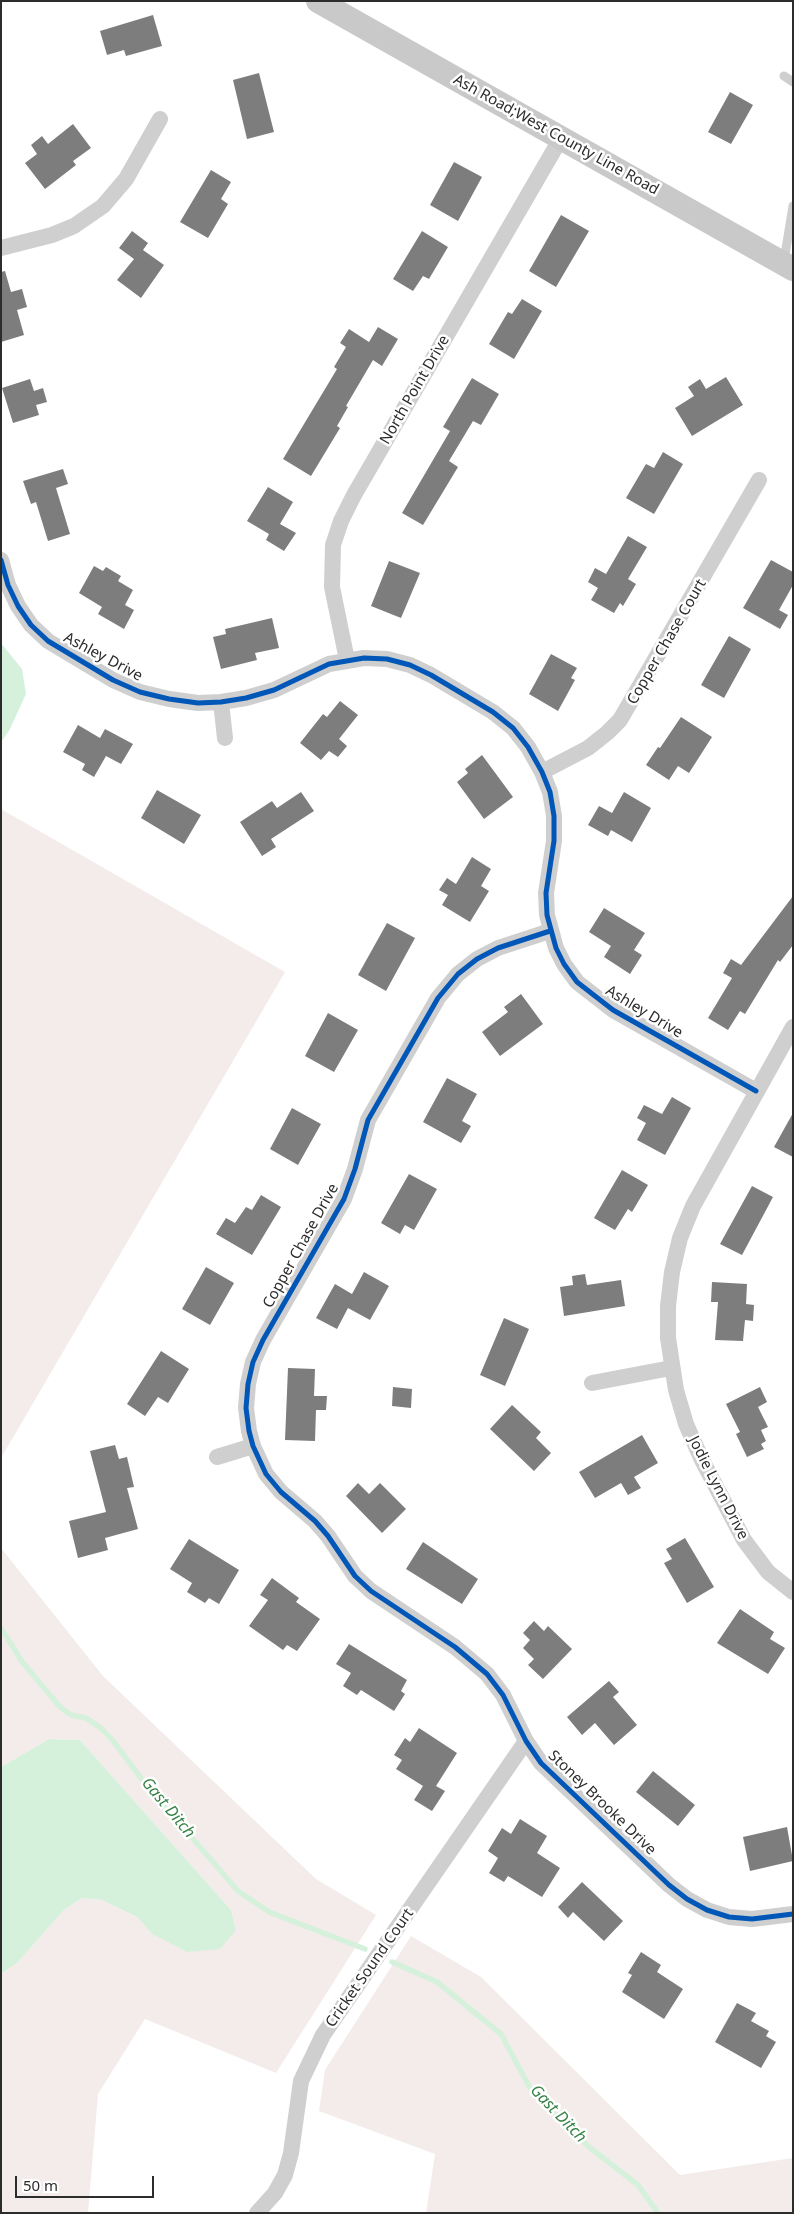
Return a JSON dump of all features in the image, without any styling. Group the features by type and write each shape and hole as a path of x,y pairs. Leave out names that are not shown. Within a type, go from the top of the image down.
{"main road":[{"name":"Ash Road;West County Line Road","path":"318,1 788,266"}],"street":[{"path":"1,248 52,235 74,226 103,206 126,179 160,118"},
{"name":"North Point Drive","path":"347,660 332,587 331,563 333,545 341,521 354,495 561,138"},
{"name":"Copper Chase Court","path":"542,772 588,748 620,720 759,480"},
{"name":"Ashley Drive","path":"1,560 8,585 18,606 31,625 48,642 113,680 140,692 169,699 220,702 246,698 274,690 318,668 347,660 387,660 410,665 431,674 494,712 513,728 528,747 542,772 550,792 554,816 554,841 546,893 547,916 550,932 564,964 577,982 589,994 613,1010 756,1091"},
{"path":"220,702 225,738"},
{"name":"Copper Chase Drive","path":"253,1446 246,1408 248,1384 254,1362 263,1340 344,1199 355,1170 368,1120 377,1102 438,998 458,974 476,959 498,948 550,932"},
{"name":"Jodie Lynn Drive","path":"793,1027 693,1206 680,1238 672,1272 668,1306 668,1338 671,1368 686,1424 702,1460 744,1540 768,1572 793,1592"},
{"path":"592,1383 671,1368"},
{"path":"217,1457 253,1446"},
{"name":"Stoney Brooke Drive","path":"253,1446 266,1474 281,1492 315,1520 355,1576 372,1592 455,1647 487,1674 510,1706 526,1741 550,1773 669,1885 687,1899 707,1910 729,1917 752,1920 793,1914"},
{"name":"Cricket Sound Court","path":"257,2213 275,2192 285,2175 301,2081 323,2035 526,1741"}],"lane":[{"path":"784,76 793,82"},
{"path":"788,266 793,206"}],"shaded area":[{"path":"1,643 22,669 26,694 9,731 1,742"},
{"path":"1,809 285,972 1,1458"},
{"path":"1,1548 103,1676 316,1879 376,1915 276,2073 145,2019 98,2094 88,2213 1,2213 1,1974 17,1963 64,1910 82,1898 102,1900 137,1917 152,1934 236,1930 231,1910 80,1740 49,1739 1,1767"},
{"path":"49,1739 80,1740 231,1910 236,1930 220,1949 187,1952 152,1934 137,1917 102,1900 82,1898 64,1910 17,1963 1,1974 1,1767"},
{"path":"411,1936 481,1977 680,2175 793,2158 793,2213 426,2213 435,2154 319,2111 325,2070"}],"building":[{"path":"153,15 162,46 126,56 124,50 107,55 100,31"},
{"path":"259,73 274,132 247,139 233,80"},
{"path":"730,92 753,105 731,144 708,132"},
{"path":"73,124 91,148 73,161 76,165 45,189 25,163 37,154 31,145 42,136 48,144"},
{"path":"454,162 482,177 458,221 430,205"},
{"path":"211,170 231,182 221,199 228,204 208,238 180,222"},
{"path":"561,215 589,231 556,287 529,271"},
{"path":"132,231 148,243 143,250 164,265 141,298 117,280 134,259 119,248"},
{"path":"422,231 448,247 429,279 423,276 413,291 393,279"},
{"path":"5,271 11,292 22,289 27,307 17,310 24,335 1,342 1,272"},
{"path":"522,299 542,311 514,359 489,344 508,312 512,314"},
{"path":"378,327 398,339 382,366 373,360 346,406 348,407 337,426 340,428 311,476 283,459 337,369 334,367 346,347 340,343 349,329 369,342"},
{"path":"726,377 743,405 692,436 675,408 694,396 688,387 700,379 706,389"},
{"path":"472,378 499,394 481,425 473,421 449,461 458,467 423,525 402,513 450,431 443,427"},
{"path":"30,379 34,391 43,388 47,402 36,405 39,415 13,423 2,388"},
{"path":"663,452 683,464 654,514 626,498 646,464 654,468"},
{"path":"63,469 68,484 56,488 70,534 48,541 36,502 31,504 23,481"},
{"path":"268,487 293,502 280,524 296,533 284,551 266,540 269,534 247,521"},
{"path":"628,536 647,547 628,579 636,584 623,606 620,603 614,613 591,600 598,588 588,582 595,568 606,574"},
{"path":"771,560 793,572 793,585 779,610 788,615 780,629 743,608"},
{"path":"389,561 420,573 401,618 371,606"},
{"path":"94,566 103,571 106,567 121,576 118,581 133,590 125,605 134,610 124,629 98,614 102,607 79,593"},
{"path":"272,618 279,648 255,653 257,660 221,669 213,637 226,634 225,629"},
{"path":"729,636 751,649 724,698 701,685"},
{"path":"551,654 577,668 571,678 575,680 558,711 529,694"},
{"path":"340,701 358,715 339,739 347,746 338,757 329,751 321,760 300,743 323,714 327,717"},
{"path":"681,717 712,737 689,773 678,766 669,780 646,765"},
{"path":"78,725 100,738 105,729 133,744 121,764 106,756 94,777 82,770 85,764 63,752"},
{"path":"482,755 513,797 484,819 457,782 468,773 465,769"},
{"path":"157,790 201,815 184,844 141,818"},
{"path":"301,792 314,811 271,839 276,847 262,856 240,822 272,801 277,808"},
{"path":"624,792 651,808 632,842 611,830 608,836 588,825 599,806 612,813"},
{"path":"472,857 491,869 481,886 489,891 470,922 442,905 448,895 439,890 447,878 456,884"},
{"path":"793,896 793,945 780,962 778,960 745,1014 740,1011 728,1030 708,1018 732,978 723,973 731,959 741,965"},
{"path":"604,908 645,933 634,950 642,955 630,974 604,957 611,946 589,932"},
{"path":"387,923 415,938 386,991 358,975"},
{"path":"521,994 543,1024 500,1056 482,1032 508,1012 504,1007"},
{"path":"328,1013 358,1030 334,1072 305,1056"},
{"path":"447,1078 477,1094 462,1121 471,1126 461,1143 423,1122"},
{"path":"672,1097 691,1108 665,1155 637,1140 646,1123 637,1118 644,1105 662,1114"},
{"path":"292,1108 321,1124 298,1165 270,1149"},
{"path":"793,1113 793,1157 774,1147"},
{"path":"622,1170 648,1185 632,1212 628,1209 615,1230 594,1218"},
{"path":"409,1174 437,1189 414,1230 405,1225 400,1234 381,1223"},
{"path":"752,1186 773,1197 742,1255 720,1244"},
{"path":"261,1195 281,1207 252,1255 216,1234 226,1218 235,1223 246,1207 252,1210"},
{"path":"206,1267 234,1283 210,1325 182,1309"},
{"path":"364,1272 389,1286 370,1320 348,1308 337,1329 316,1318 335,1284 352,1294"},
{"path":"585,1274 587,1285 621,1280 625,1306 564,1316 560,1287 573,1285 572,1276"},
{"path":"712,1282 747,1284 746,1304 754,1305 753,1321 745,1320 743,1341 715,1340 718,1302 711,1302"},
{"path":"504,1318 529,1329 505,1386 480,1375"},
{"path":"161,1351 189,1369 168,1403 158,1397 145,1416 127,1404"},
{"path":"288,1368 315,1369 314,1396 327,1396 326,1410 316,1410 315,1441 285,1440"},
{"path":"393,1387 412,1389 411,1408 392,1406"},
{"path":"760,1387 767,1402 758,1407 768,1427 761,1430 766,1441 761,1444 764,1449 747,1457 736,1434 740,1432 726,1404"},
{"path":"512,1405 541,1432 536,1438 551,1453 534,1471 490,1429"},
{"path":"642,1435 658,1463 634,1477 641,1488 628,1495 621,1483 595,1498 579,1472"},
{"path":"115,1445 119,1459 127,1457 134,1487 127,1488 138,1529 105,1538 108,1550 78,1558 69,1521 106,1512 90,1451"},
{"path":"358,1483 369,1494 380,1483 406,1509 382,1533 346,1496"},
{"path":"685,1538 714,1587 687,1603 664,1563 672,1559 666,1549"},
{"path":"189,1539 239,1570 219,1604 209,1598 205,1603 187,1592 192,1583 170,1569"},
{"path":"423,1542 478,1579 462,1604 406,1569"},
{"path":"272,1578 299,1598 296,1602 320,1619 297,1651 287,1645 283,1650 249,1626 268,1600 260,1595"},
{"path":"740,1609 774,1632 770,1639 785,1648 768,1674 717,1643"},
{"path":"534,1621 544,1631 548,1626 572,1649 543,1679 528,1665 534,1659 523,1648 530,1640 523,1633"},
{"path":"349,1644 407,1680 401,1691 405,1694 394,1711 361,1690 357,1695 343,1686 351,1673 336,1664"},
{"path":"609,1681 619,1692 613,1697 637,1725 614,1745 595,1723 582,1735 567,1717"},
{"path":"419,1728 457,1753 436,1786 445,1791 432,1811 414,1800 423,1786 396,1769 402,1760 394,1755 405,1738 410,1742"},
{"path":"653,1771 695,1805 678,1826 636,1792"},
{"path":"520,1819 547,1836 537,1853 560,1868 542,1897 508,1876 504,1882 489,1873 498,1858 488,1851 502,1828 511,1834"},
{"path":"787,1827 793,1861 750,1871 743,1837"},
{"path":"582,1882 623,1921 604,1941 573,1912 568,1918 558,1907"},
{"path":"641,1952 661,1965 657,1972 683,1989 664,2019 622,1992 632,1975 628,1973"},
{"path":"737,2003 756,2013 751,2021 769,2031 766,2036 776,2042 761,2068 715,2042"}],"waterway":[{"name":"Gast Ditch","path":"1,1628 23,1663 60,1707 71,1715 86,1718 102,1729 143,1781 238,1891 269,1912 365,1949"},
{"name":"Gast Ditch","path":"392,1962 437,1982 501,2034 531,2090 589,2147 638,2185 658,2213"}],"cycle path":[{"path":"1,560 8,585 18,606 31,625 48,641 113,680 140,692 198,703 221,702 246,698 274,690 329,664 364,658 387,659 410,665 431,675 493,712 513,728 528,747 542,772 550,792 554,816 554,841 546,893 547,915 556,948 564,964 577,982 613,1010 756,1091"},
{"path":"550,931 498,948 477,959 458,974 438,998 368,1120 355,1169 344,1199 263,1340 253,1362 248,1384 246,1408 249,1431 253,1446 266,1474 281,1492 315,1521 328,1536 355,1576 371,1591 455,1647 487,1674 503,1695 526,1741 541,1763 669,1885 687,1899 707,1910 729,1917 752,1919 793,1914"}]}
